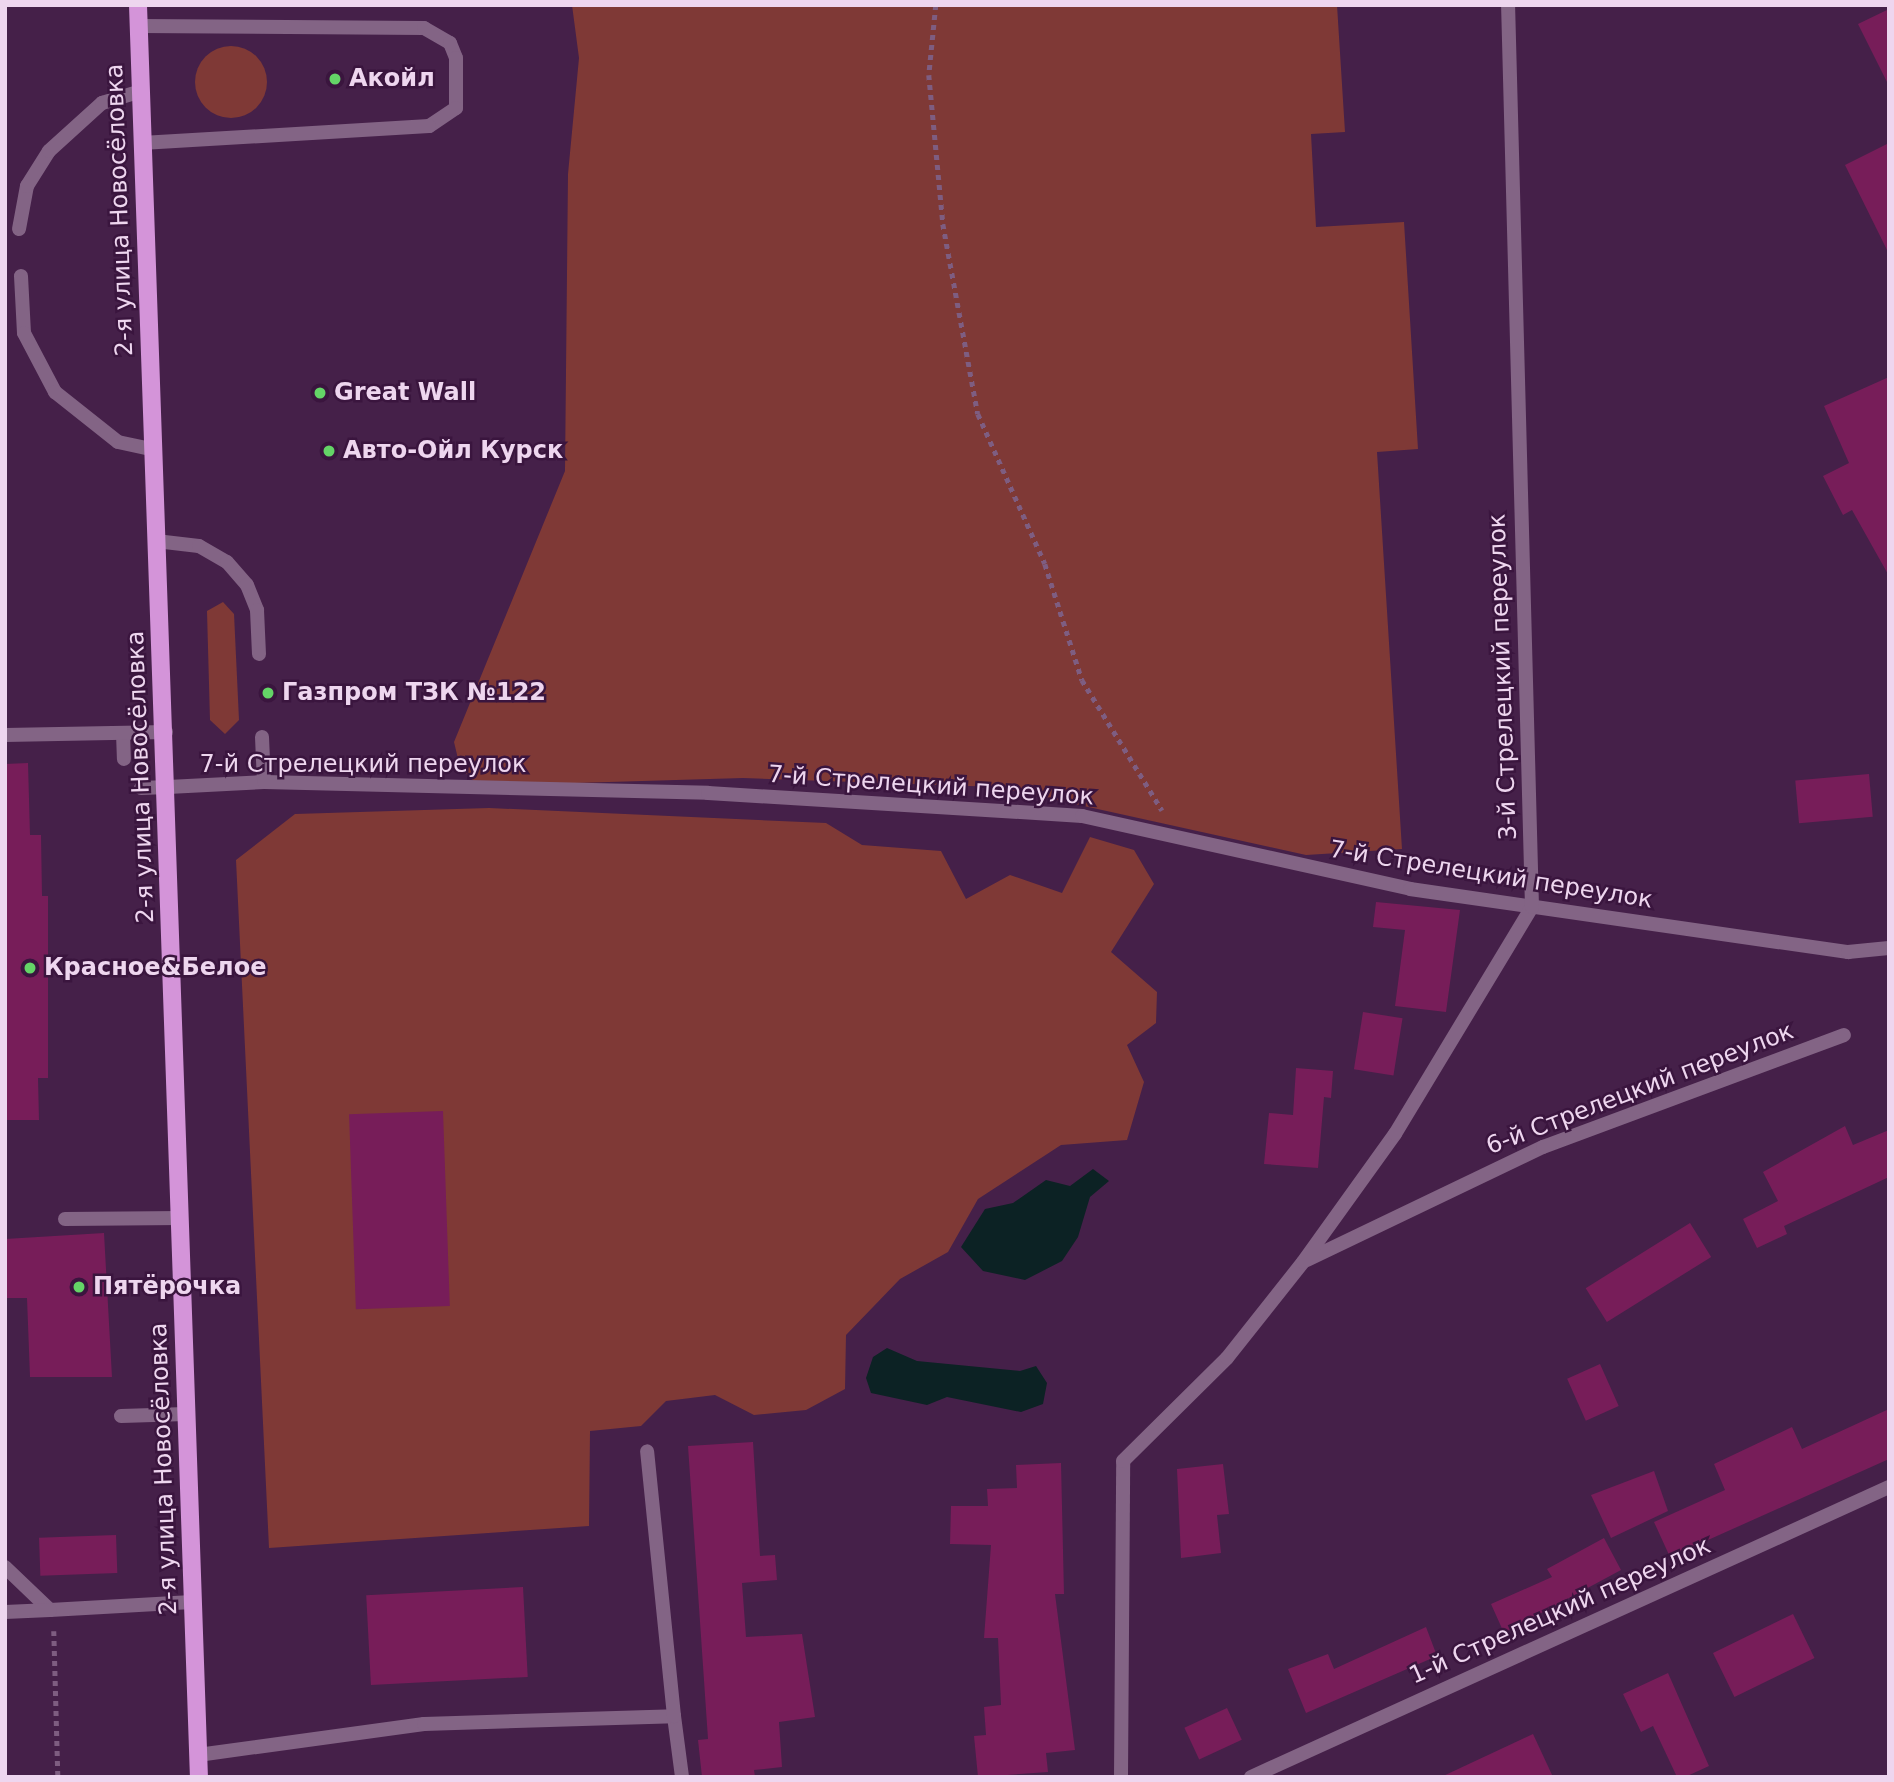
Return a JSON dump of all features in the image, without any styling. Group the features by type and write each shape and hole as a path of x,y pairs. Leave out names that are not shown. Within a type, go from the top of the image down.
{"main road":[{"name":"2-я улица Новосёловка","path":"138,5 151,449 168,788 199,1777"}],"street":[{"name":"3-й Стрелецкий переулок","path":"1508,5 1532,907"},
{"path":"139,26 424,28 450,43 456,58 456,108 429,126 142,143"},
{"path":"19,229 27,186 49,151 102,103 141,91"},
{"path":"21,276 24,333 49,383 118,442 151,449"},
{"path":"156,541 199,546 227,562 257,610 259,654"},
{"path":"5,735 166,732"},
{"path":"123,733 124,759"},
{"path":"262,737 264,782"},
{"name":"7-й Стрелецкий переулок","path":"141,788 264,782 708,793 1082,816 1178,842 1532,907 1848,952 1889,948"},
{"path":"1121,1777 1123,1461 1227,1359 1303,1262 1395,1133 1532,907"},
{"name":"6-й Стрелецкий переулок","path":"1303,1262 1543,1147 1844,1035"},
{"path":"65,1219 181,1218"},
{"path":"121,1416 186,1414"},
{"path":"647,1451 682,1777"},
{"name":"1-й Стрелецкий переулок","path":"1251,1777 1889,1487"},
{"path":"5,1567 50,1609"},
{"path":"5,1612 192,1602"},
{"path":"198,1755 424,1724 674,1716"}],"path":[{"path":"936,5 929,75 943,224 978,414 1045,564 1082,680 1145,773 1178,842"},
{"path":"50,1609 58,1777"}],"shaded area":[{"path":"572,5 1337,5 1345,132 1311,134 1316,227 1404,222 1418,449 1377,452 1402,849 1306,855 998,787 743,778 478,786 460,767 454,742 565,471 568,174 579,58"},
{"path":"231,46 251,52 261,62 267,82 261,102 251,112 231,118 211,112 201,102 195,82 201,62 211,52"},
{"path":"223,602 234,614 239,720 225,734 210,720 207,611"},
{"path":"489,808 826,823 862,845 941,851 966,899 1010,875 1062,893 1090,837 1134,850 1154,884 1111,952 1157,992 1156,1023 1127,1045 1144,1082 1127,1140 1061,1145 978,1199 948,1252 900,1279 846,1335 845,1389 806,1410 754,1415 715,1395 666,1401 641,1426 590,1431 589,1526 269,1548 236,860 295,814"},
{"path":"1093,1169 1109,1181 1090,1197 1078,1237 1062,1261 1025,1280 983,1271 961,1247 985,1209 1013,1203 1046,1180 1070,1186"},
{"path":"887,1348 917,1361 1020,1371 1036,1366 1047,1383 1043,1404 1021,1412 947,1397 927,1405 871,1393 866,1378 873,1357"}],"building":[{"path":"1889,9 1889,86 1858,24"},
{"path":"1889,143 1889,254 1845,165"},
{"path":"1889,377 1889,576 1852,510 1843,515 1823,476 1849,463 1824,406"},
{"path":"28,763 30,835 41,835 42,896 48,896 48,1078 38,1078 39,1120 5,1120 5,764"},
{"path":"1869,774 1873,817 1799,823 1795,780"},
{"path":"1376,902 1460,910 1446,1012 1395,1006 1405,930 1373,927"},
{"path":"1363,1012 1403,1018 1393,1076 1354,1069"},
{"path":"1296,1068 1333,1071 1331,1098 1324,1097 1318,1168 1264,1164 1269,1113 1293,1115"},
{"path":"443,1111 450,1306 356,1309 349,1114"},
{"path":"1845,1126 1853,1145 1889,1130 1889,1177 1784,1226 1787,1234 1757,1248 1743,1219 1778,1201 1763,1172"},
{"path":"1690,1223 1711,1257 1607,1322 1586,1288"},
{"path":"104,1233 112,1377 30,1377 27,1298 5,1298 5,1239"},
{"path":"1600,1364 1619,1406 1586,1421 1567,1379"},
{"path":"1889,1409 1889,1459 1670,1557 1654,1522 1725,1490 1714,1464 1792,1427 1802,1449"},
{"path":"753,1442 760,1556 775,1555 777,1580 742,1583 746,1637 802,1634 815,1717 779,1722 782,1767 754,1770 755,1777 702,1777 698,1740 708,1739 688,1446"},
{"path":"1061,1463 1064,1594 1055,1594 1075,1750 1046,1753 1048,1772 978,1777 974,1736 986,1735 984,1707 1001,1705 998,1638 984,1638 991,1545 950,1544 951,1506 988,1506 987,1489 1017,1488 1016,1465"},
{"path":"1223,1464 1229,1514 1217,1515 1221,1553 1181,1558 1177,1469"},
{"path":"1654,1471 1668,1511 1611,1538 1591,1495"},
{"path":"116,1535 117,1573 40,1576 39,1538"},
{"path":"1604,1538 1621,1570 1504,1633 1491,1604 1552,1577 1547,1569"},
{"path":"523,1587 528,1677 371,1685 366,1595"},
{"path":"1793,1614 1814,1658 1734,1697 1713,1653"},
{"path":"1426,1627 1437,1656 1306,1713 1288,1669 1328,1654 1334,1669"},
{"path":"1668,1673 1709,1766 1685,1777 1677,1777 1653,1726 1641,1732 1623,1694"},
{"path":"1227,1708 1242,1740 1199,1760 1184,1728"},
{"path":"1533,1734 1553,1777 1441,1777"}],"place":[{"name":"Акойл","path":"335,79"},
{"name":"Great Wall","path":"320,393"},
{"name":"Авто-Ойл Курск","path":"329,451"},
{"name":"Газпром ТЗК №122","path":"268,693"},
{"name":"Красное&Белое","path":"30,968"},
{"name":"Пятёрочка","path":"79,1287"}]}
